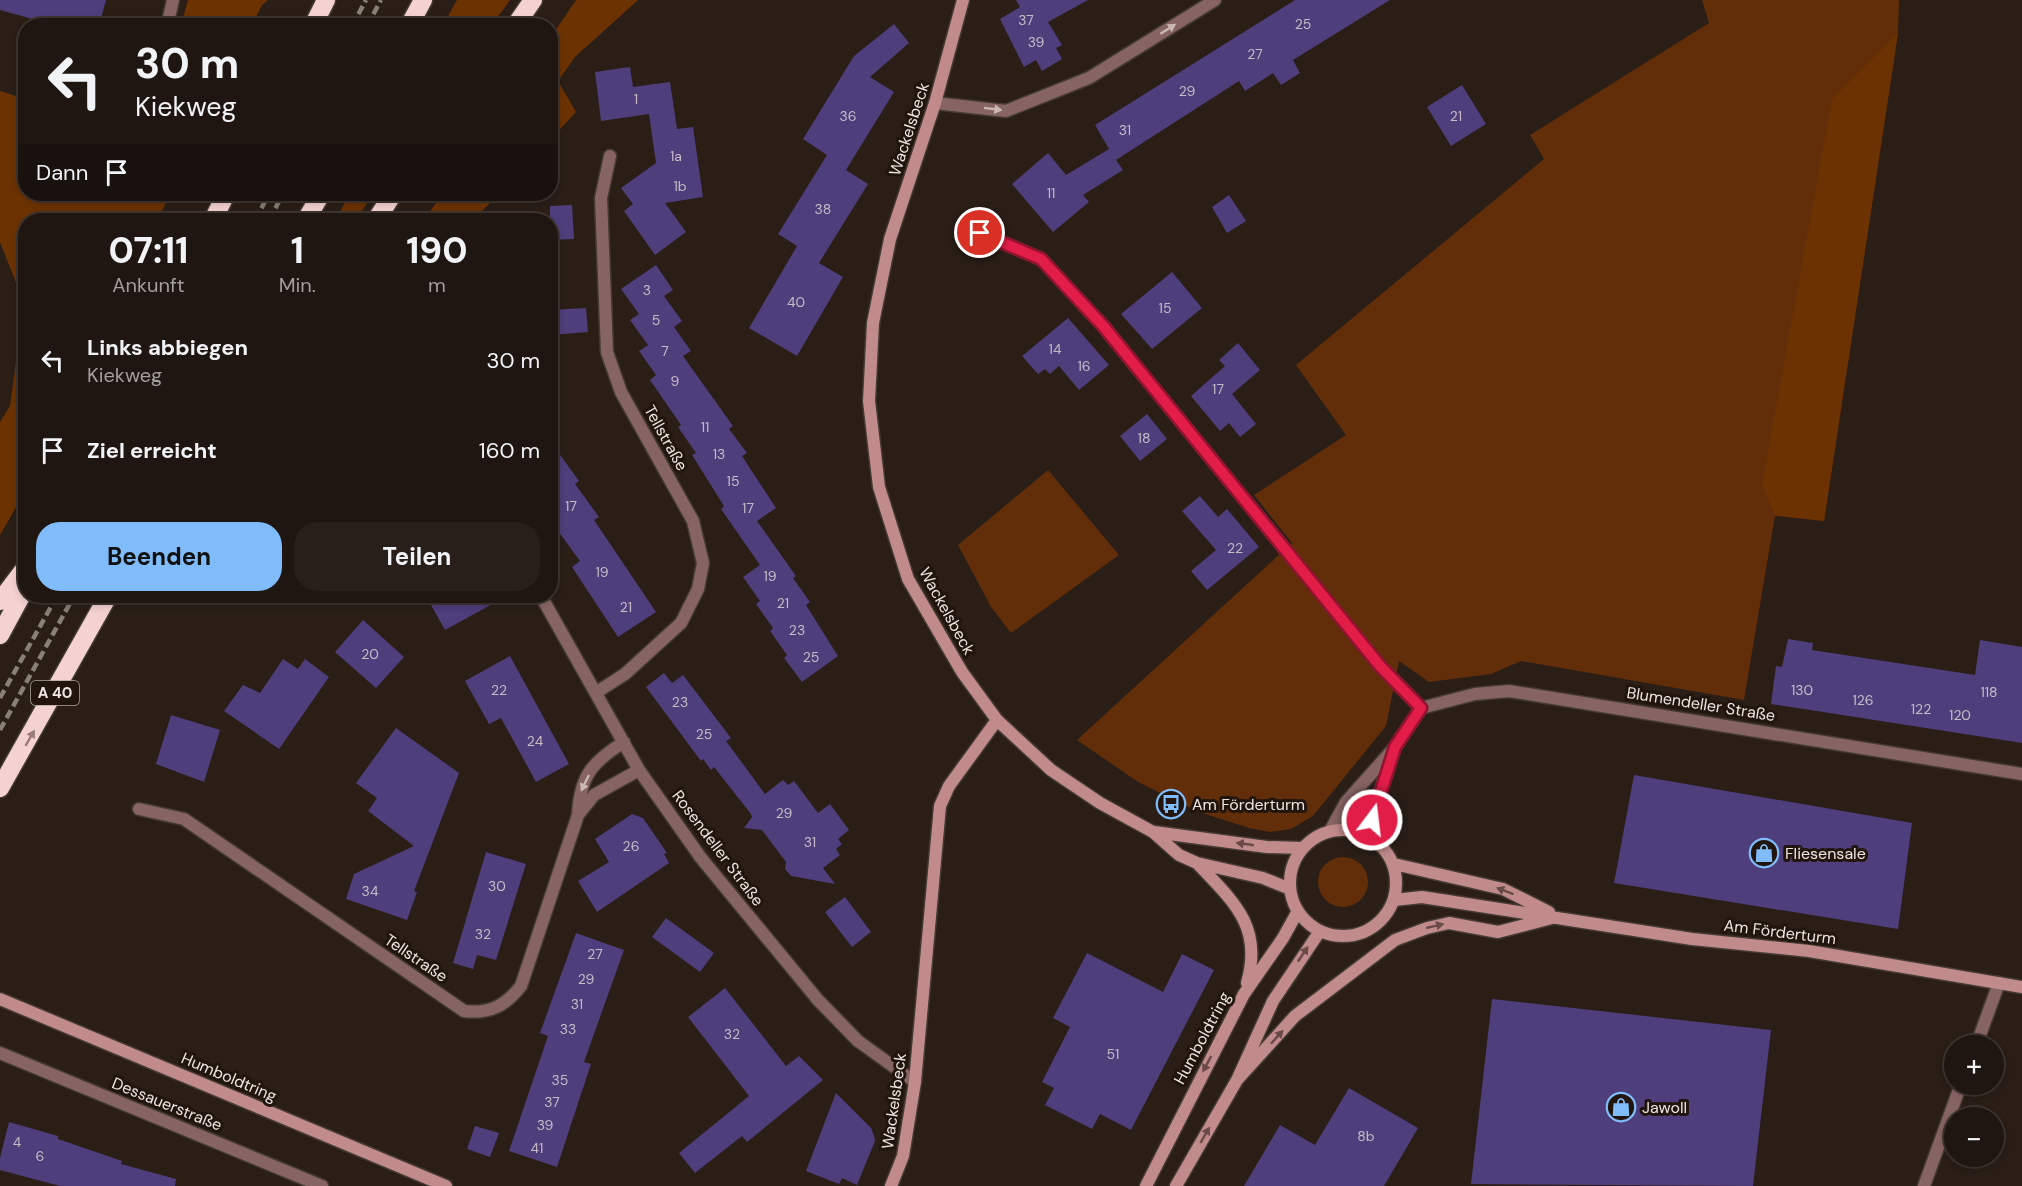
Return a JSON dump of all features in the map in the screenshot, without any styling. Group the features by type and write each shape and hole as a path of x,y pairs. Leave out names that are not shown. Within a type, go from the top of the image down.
{"highway":[{"path":"317,18 326,0"},
{"path":"413,18 423,0"},
{"path":"521,18 533,0"},
{"path":"0,601 18,577"},
{"path":"0,635 18,602"},
{"name":"A 40","path":"0,788 104,603"}],"street":[{"path":"169,18 173,0"},
{"name":"Wackelsbeck","path":"891,1186 903,1156 915,1082 940,806 949,786 997,720 958,665 908,579 879,487 869,401 873,323 890,239 935,103 963,0"},
{"path":"935,103 1006,111 1089,78 1215,0"},
{"name":"Tellstraße","path":"597,692 626,674 681,622 698,589 703,563 693,521 621,392 607,352 601,198 610,156"},
{"path":"980,233 1041,259 1104,327 1380,666 1421,708 1395,747 1346,802 1330,831"},
{"name":"Rosendeller Straße","path":"545,603 639,770 700,858 818,1000 858,1041 915,1082"},
{"name":"Blumendeller Straße","path":"1421,708 1475,694 1509,691 2022,774"},
{"path":"997,720 1051,770 1100,803 1153,832 1179,855 1197,863 1263,878 1290,889"},
{"name":"Tellstraße","path":"139,809 184,819 464,1011 478,1012 503,1005 521,986 578,815 579,794 600,758 624,742"},
{"path":"1369,836 1376,804 1395,747"},
{"name":"Tellstraße","path":"578,815 594,795 639,770"},
{"path":"1350,830 1369,836 1384,848 1394,864 1397,882 1394,900 1382,920 1364,932 1342,936 1320,931 1308,923 1298,911 1290,889 1291,870 1304,848 1313,839 1330,831 1350,830"},
{"path":"1153,832 1267,848 1304,848"},
{"path":"1197,863 1228,896 1246,922 1252,942 1252,965 1244,994"},
{"name":"Am Förderturm","path":"1394,864 1503,889 1558,916"},
{"name":"Am Förderturm","path":"1394,900 1422,897 1558,916 1692,939 1863,959 2022,987"},
{"name":"Humboldtring","path":"1146,1186 1244,994 1283,938 1298,911"},
{"path":"1237,1080 1295,1016 1395,940 1427,928 1449,923 1498,932 1558,916"},
{"path":"1176,1186 1237,1080 1273,1001 1320,931"},
{"path":"1980,1035 1999,984"},
{"name":"Humboldtring","path":"0,999 446,1186"},
{"name":"Dessauerstraße","path":"0,1053 322,1186"},
{"path":"1924,1186 1957,1095"}],"shaded area":[{"path":"188,0 268,0 262,5 256,18 183,18"},
{"path":"457,0 510,0 497,18 447,18"},
{"path":"576,0 638,0 575,57 558,81 558,27"},
{"path":"1702,0 1899,0 1898,33 1824,521 1775,516 1744,700 1521,661 1491,674 1429,682 1399,661 1386,726 1313,816 1291,829 1270,832 1249,828 1199,812 1138,782 1077,740 1292,543 1254,495 1346,435 1296,365 1544,159 1530,135 1709,23"},
{"path":"1898,33 1824,521 1775,515 1762,485 1832,99"},
{"path":"558,81 576,112 558,131"},
{"path":"0,91 18,97 18,201 167,201 161,213 18,213 18,288 0,242"},
{"path":"346,201 369,201 360,213 339,213"},
{"path":"437,201 492,201 480,213 429,213"},
{"path":"18,347 18,504 0,535 0,422 10,406"},
{"path":"1048,470 1119,555 1011,633 991,607 958,545"},
{"path":"1338,857 1348,857 1361,864 1368,877 1368,887 1361,900 1348,907 1338,907 1329,903 1322,896 1318,887 1318,877 1322,868 1329,861"}],"building":[{"path":"0,0 106,0 101,18 29,18 0,10"},
{"path":"1016,0 1088,0 1048,22 1062,45 1056,48 1062,59 1042,71 1036,60 1024,67 1000,19 1020,7"},
{"path":"1295,0 1390,0 1293,60 1300,73 1281,85 1273,73 1245,91 1239,81 1116,160 1123,170 1083,195 1089,202 1053,232 1012,184 1048,153 1066,175 1109,149 1095,125"},
{"path":"894,24 909,43 870,77 894,92 846,170 868,184 819,263 843,277 797,356 749,328 797,246 778,234 827,155 803,139 854,56"},
{"path":"630,67 633,87 670,82 677,129 693,127 703,197 665,203 686,232 655,255 624,211 633,204 621,188 656,163 649,114 601,121 595,72"},
{"path":"1462,85 1486,124 1451,146 1427,107"},
{"path":"1229,195 1246,221 1227,233 1212,207"},
{"path":"572,205 574,239 558,240 558,213 550,213 550,206"},
{"path":"656,265 673,290 664,296 682,321 674,327 691,351 683,356 733,426 729,429 747,453 742,456 776,508 757,521 796,576 793,578 810,602 806,605 838,656 802,682 784,658 787,655 770,631 773,628 756,604 760,601 743,577 760,565 721,509 724,506 692,455 696,453 678,427 681,425 650,380 656,375 639,351 648,345 630,320 639,314 621,289"},
{"path":"1172,272 1202,308 1152,349 1121,314"},
{"path":"586,308 588,332 558,334 558,310"},
{"path":"1068,318 1109,365 1079,390 1059,366 1050,374 1045,369 1038,374 1022,356"},
{"path":"1238,343 1260,370 1232,394 1256,424 1240,437 1229,423 1220,431 1191,396 1225,366 1219,360"},
{"path":"1147,414 1167,439 1140,461 1120,436"},
{"path":"558,452 579,481 575,484 599,517 594,520 656,612 618,637 572,567 580,561 558,531"},
{"path":"1200,496 1218,517 1227,509 1259,547 1207,590 1191,571 1216,550 1182,511"},
{"path":"430,603 494,603 445,630"},
{"path":"363,620 404,657 376,688 335,652"},
{"path":"1788,639 1813,643 1812,650 1975,675 1980,640 2022,647 2022,743 1771,704 1776,666 1782,667"},
{"path":"510,656 569,764 536,782 501,718 489,724 465,681"},
{"path":"283,659 298,669 305,659 329,677 279,749 224,711 243,685 260,693"},
{"path":"664,673 672,683 683,675 731,738 726,741 765,794 783,780 788,785 794,781 818,813 830,804 849,830 838,839 842,844 836,849 840,855 823,868 835,884 791,876 785,869 786,862 762,830 744,828 752,817 751,814 714,767 711,770 703,759 701,761 646,687"},
{"path":"171,715 220,730 204,782 156,764"},
{"path":"396,728 459,773 414,891 417,892 407,920 346,899 354,874 414,846 368,811 377,798 356,783"},
{"name":"Fliesensale","path":"1634,775 1912,823 1898,929 1614,883"},
{"path":"632,814 643,818 667,853 664,854 669,863 597,912 578,881 609,862 595,839"},
{"path":"486,852 526,864 496,960 477,955 473,969 453,963"},
{"path":"845,897 871,932 852,947 825,912"},
{"path":"666,918 714,953 700,972 652,937"},
{"path":"576,933 624,950 584,1062 591,1064 557,1167 509,1151 548,1036 540,1033"},
{"path":"1087,953 1163,992 1182,954 1214,970 1131,1130 1100,1114 1092,1129 1045,1105 1054,1088 1042,1082 1070,1027 1053,1018"},
{"path":"725,988 786,1066 799,1056 823,1080 747,1142 742,1136 695,1173 679,1153 749,1096 688,1017"},
{"name":"Jawoll","path":"1492,999 1771,1030 1753,1186 1471,1184"},
{"path":"1349,1088 1418,1128 1384,1186 1244,1186 1280,1125 1315,1145"},
{"path":"836,1093 871,1128 874,1136 875,1141 857,1185 842,1178 839,1184 806,1171"},
{"path":"9,1122 58,1136 58,1139 122,1161 121,1164 176,1179 175,1186 60,1186 0,1170 0,1158"},
{"path":"475,1126 499,1133 490,1157 467,1149"}],"railway":[{"path":"356,18 366,0"},
{"path":"371,18 381,0"},
{"path":"259,213 265,201"},
{"path":"273,213 279,201"},
{"path":"0,698 53,603"},
{"path":"0,730 70,603"}],"place":[{"name":"Am Förderturm","path":"1171,804"},
{"name":"Fliesensale","path":"1764,853"},
{"name":"Jawoll","path":"1621,1107"}],"route":[{"path":"980,233 1041,259 1104,327 1380,666 1421,708 1395,747 1372,820"}]}
